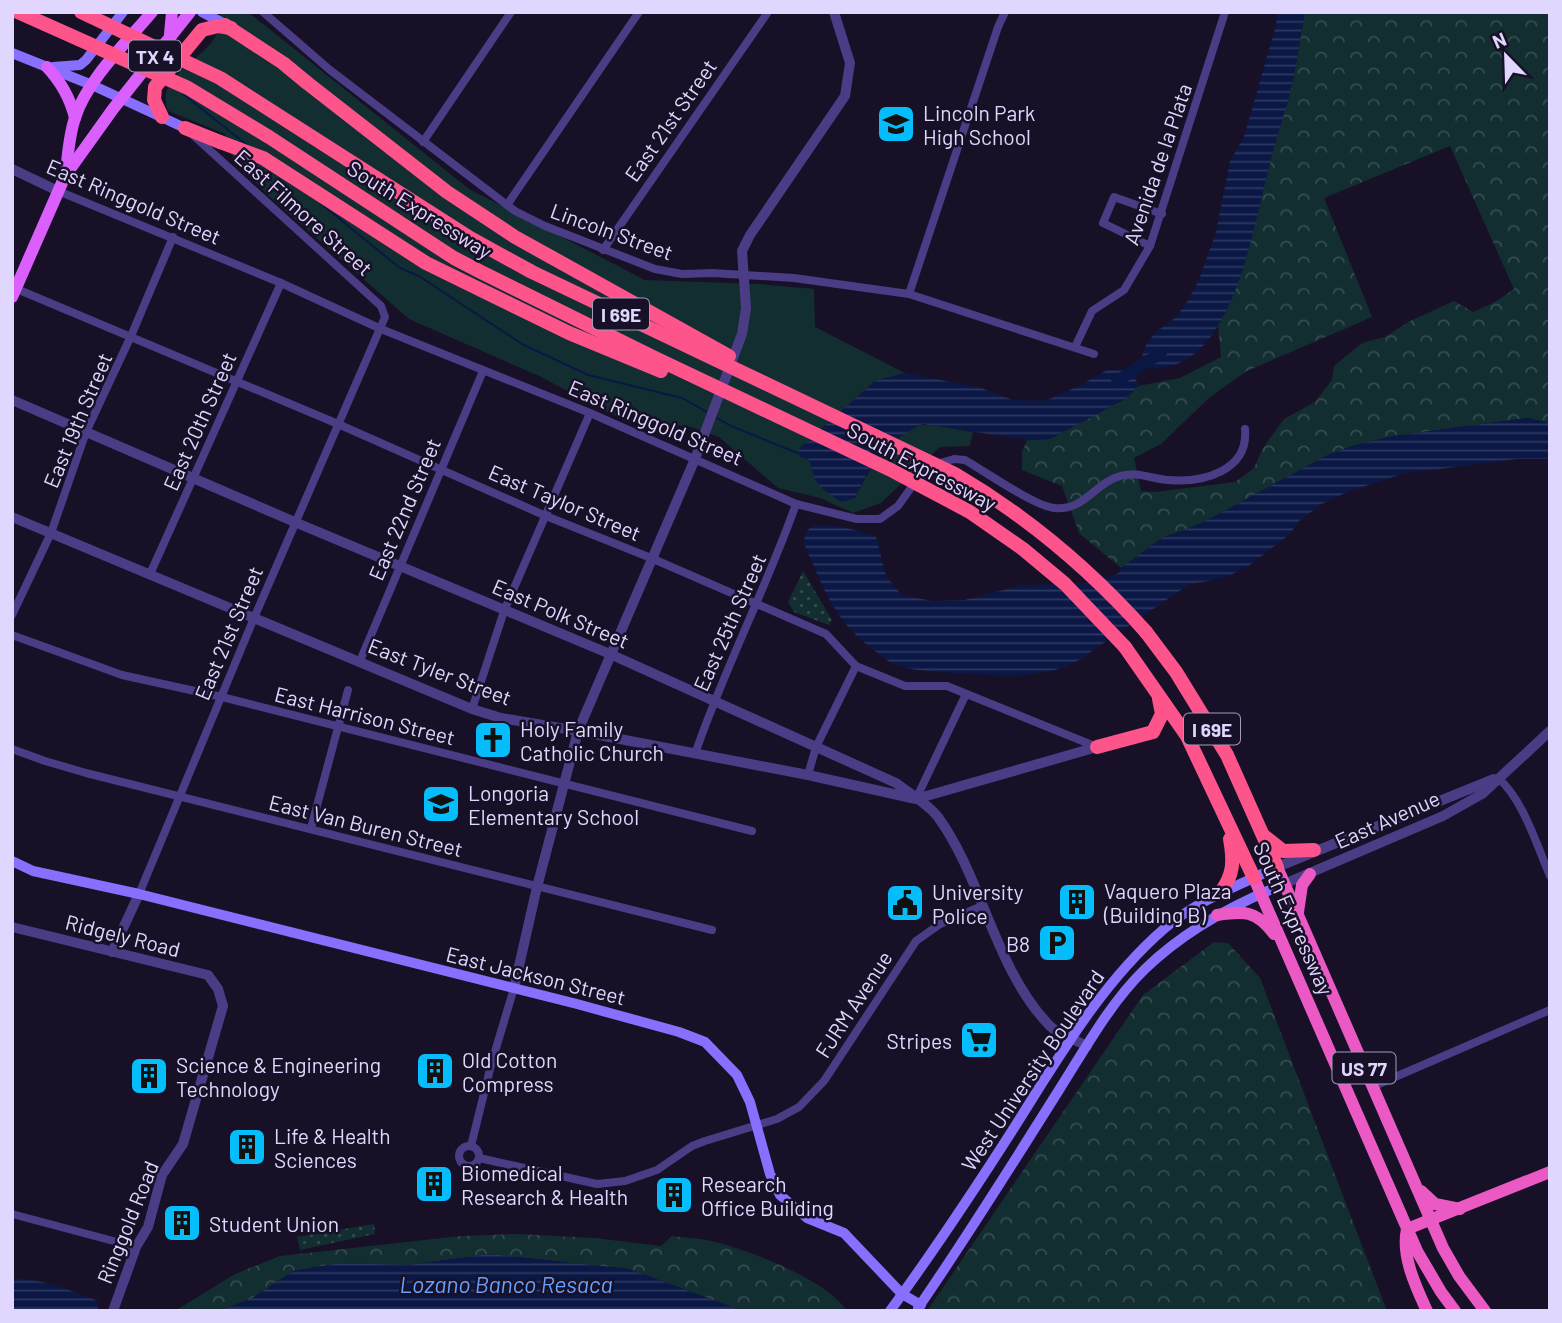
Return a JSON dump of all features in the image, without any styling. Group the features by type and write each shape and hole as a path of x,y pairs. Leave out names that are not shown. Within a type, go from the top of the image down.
{"highway":[{"name":"South Expressway","path":"18,12 188,88 269,137 454,258 920,484 999,532 1065,584 1125,647 1187,737 1254,878 1407,1229 1430,1273 1455,1311"},
{"name":"South Expressway","path":"81,12 220,78 470,238 532,272 955,474 1014,510 1085,568 1146,632 1176,672 1227,755 1430,1221 1459,1276 1485,1311"},
{"path":"162,117 153,100 155,87 202,30 223,25 283,63 365,131 447,192 515,237 668,320 809,402"},
{"path":"185,128 263,158 426,263 569,333 821,436"},
{"path":"1097,747 1153,733 1162,714 1159,694"},
{"path":"1220,893 1228,883 1234,861 1227,820"},
{"path":"1263,835 1283,851 1314,850"},
{"path":"1298,915 1302,885 1310,874"},
{"path":"1217,915 1234,912 1254,915 1272,930 1287,953"},
{"path":"1427,1311 1404,1243 1407,1229 1550,1172"},
{"path":"1411,1178 1435,1204 1460,1209"}],"main road":[{"path":"47,67 80,65 123,12"},
{"name":"TX 4","path":"65,176 75,118 92,85 152,12"},
{"path":"169,38 172,12"},
{"name":"TX 4","path":"14,291 65,176 121,99 190,12"},
{"path":"202,12 223,25"},
{"path":"12,53 92,85 185,128"},
{"path":"47,67 64,89 75,118"},
{"name":"East Jackson Street","path":"12,861 33,871 139,894 514,988 679,1032 705,1042 737,1075 750,1102 770,1174 780,1195 807,1218 844,1233 902,1294 919,1308"},
{"name":"West University Boulevard","path":"890,1311 974,1191 1073,1038 1116,977 1150,943 1192,908 1276,867"},
{"name":"West University Boulevard","path":"919,1308 1087,1046 1129,987 1144,970 1217,915 1284,884"}],"street":[{"name":"Lincoln Street","path":"263,12 330,70 507,205 545,226 603,250 655,270 682,274 743,274 909,294 1094,354"},
{"path":"423,142 511,12"},
{"path":"507,205 639,12"},
{"name":"East 21st Street","path":"603,250 768,12"},
{"path":"471,1146 514,988 578,730 695,459 742,334 746,308 742,251 750,235 845,96 850,63 834,12"},
{"path":"909,294 1005,12"},
{"name":"Avenida de la Plata","path":"1074,347 1092,312 1124,290 1150,246 1225,12"},
{"name":"East Filmore Street","path":"185,128 381,306 384,317 381,329"},
{"name":"East Ringgold Street","path":"12,169 58,191 281,283 381,329 590,413 796,504 857,519 880,519 898,506 923,471 954,459 965,460 1037,503 1056,509 1066,508 1089,498 1108,481 1126,474 1168,480 1192,480 1219,473 1241,456 1245,429"},
{"path":"1150,246 1103,223 1114,197 1162,214"},
{"name":"East 19th Street","path":"12,615 51,533 86,432 173,237"},
{"name":"East 20th Street","path":"150,575 281,283"},
{"name":"East Taylor Street","path":"14,291 131,336 826,634 856,666 905,686 947,686 1097,747"},
{"name":"East 21st Street","path":"112,952 381,329"},
{"name":"East 22nd Street","path":"360,662 483,371"},
{"name":"East Polk Street","path":"12,400 610,654 896,783 936,815 960,854 982,906 1031,1003 1052,1028 1087,1046"},
{"path":"472,709 504,611 590,413"},
{"name":"East 25th Street","path":"695,754 713,700 777,557 796,504"},
{"name":"East Tyler Street","path":"12,517 472,709 501,718 578,730 916,799"},
{"name":"East Harrison Street","path":"12,635 122,675 222,697 752,831"},
{"path":"808,775 816,747 856,666"},
{"path":"312,828 348,690"},
{"path":"916,799 966,694"},
{"name":"East Avenue","path":"1284,884 1443,816 1482,794 1550,731"},
{"path":"916,799 1097,747"},
{"name":"East Van Buren Street","path":"12,749 76,770 712,930"},
{"path":"1498,778 1510,790 1520,807 1550,876"},
{"name":"East Avenue","path":"1276,867 1498,778"},
{"name":"FJRM Avenue","path":"479,1158 587,1183 625,1181 657,1170 692,1146 777,1119 799,1107 824,1081 916,941 940,924 982,906"},
{"name":"Ridgely Road","path":"12,927 208,975 218,989"},
{"name":"Ringgold Road","path":"113,1311 136,1247 148,1227 162,1175 183,1144 223,1006 218,989"},
{"path":"1372,1087 1550,1010"},
{"path":"471,1146 477,1150 479,1158 476,1164 470,1167 461,1163 458,1158 464,1147 471,1146"},
{"path":"12,1214 136,1247"}],"green space":[{"path":"221,12 248,12 469,189 645,280 760,284 814,289 815,327 905,373 875,381 801,447 797,453 810,463 815,479 855,498 883,453 892,442 913,427 943,426 973,432 970,446 940,447 881,503 853,513 820,498 778,488 719,437 691,427 625,421 539,376 409,319 270,197 234,161 225,134 168,111 168,88 182,70 210,44 216,35"},
{"path":"1305,12 1550,12 1550,423 1527,418 1393,436 1352,446 1328,455 1202,523 1162,538 1121,568 1079,533 1062,486 1022,470 1022,452 1027,440 1050,439 1127,398 1138,386 1180,378 1221,357 1218,325 1245,260 1292,86","holes":["1450,146 1514,289 1473,312 1454,301 1410,321 1385,337 1362,343 1334,366 1332,380 1315,402 1284,419 1263,448 1254,468 1235,482 1155,492 1141,491 1134,458 1161,444 1210,397 1247,371 1372,317 1324,198"]},
{"path":"803,571 832,620 829,625 794,612 788,602"},
{"path":"1214,942 1228,943 1260,978 1387,1311 927,1311 1143,995"},
{"path":"374,1224 375,1234 300,1250 297,1237"},
{"path":"517,1234 594,1238 661,1246 672,1236 710,1241 787,1268 823,1288 847,1311 743,1311 629,1269 490,1254 409,1265 340,1263 293,1271 251,1299 217,1311 175,1311 235,1274 280,1256 461,1236"}],"water":[{"path":"1277,12 1305,12 1292,86 1239,280 1223,318 1201,348 1180,363 1155,369 1142,356 1147,343 1156,332 1174,319 1186,304 1199,280 1216,232 1230,161 1244,137 1276,25"},
{"path":"1120,369 1135,376 1138,386 1127,398 1050,439 1027,440 923,424 890,445 874,464 855,498 842,502 820,486 807,457 803,459 797,453 875,381 905,373 981,388 1013,400 1045,401 1107,370"},
{"path":"1527,418 1550,423 1550,459 1517,459 1402,474 1347,492 1322,504 1299,521 1290,534 1250,565 1227,577 1188,585 1079,660 1041,673 1002,676 935,672 893,664 855,634 838,614 825,591 805,542 809,529 822,525 876,536 886,576 902,595 932,601 965,600 1023,585 1090,583 1119,573 1121,568 1162,538 1202,523 1328,455 1393,436"},
{"name":"Lozano Banco Resaca","path":"490,1254 629,1269 743,1311 217,1311 251,1299 293,1271 340,1263 409,1265"},
{"path":"12,1279 44,1282 65,1289 96,1300 98,1309 12,1311"}],"waterway":[{"path":"183,94 247,145"},
{"path":"320,203 400,268 419,276 522,344 588,375 682,398 707,412"},
{"path":"1117,381 1161,353"},
{"path":"715,417 797,453"}],"place":[{"name":"Lincoln Park High School","path":"896,124"},
{"name":"Holy Family Catholic Church","path":"493,740"},
{"name":"Longoria Elementary School","path":"441,804"},
{"name":"Vaquero Plaza (Building B)","path":"1077,902"},
{"name":"University Police","path":"905,903"},
{"name":"B8","path":"1057,943"},
{"name":"Stripes","path":"979,1040"},
{"name":"Old Cotton Compress","path":"435,1071"},
{"name":"Science & Engineering Technology","path":"149,1076"},
{"name":"Life & Health Sciences","path":"247,1147"},
{"name":"Biomedical Research & Health","path":"434,1184"},
{"name":"Research Office Building","path":"674,1195"},
{"name":"Student Union","path":"182,1223"}]}
